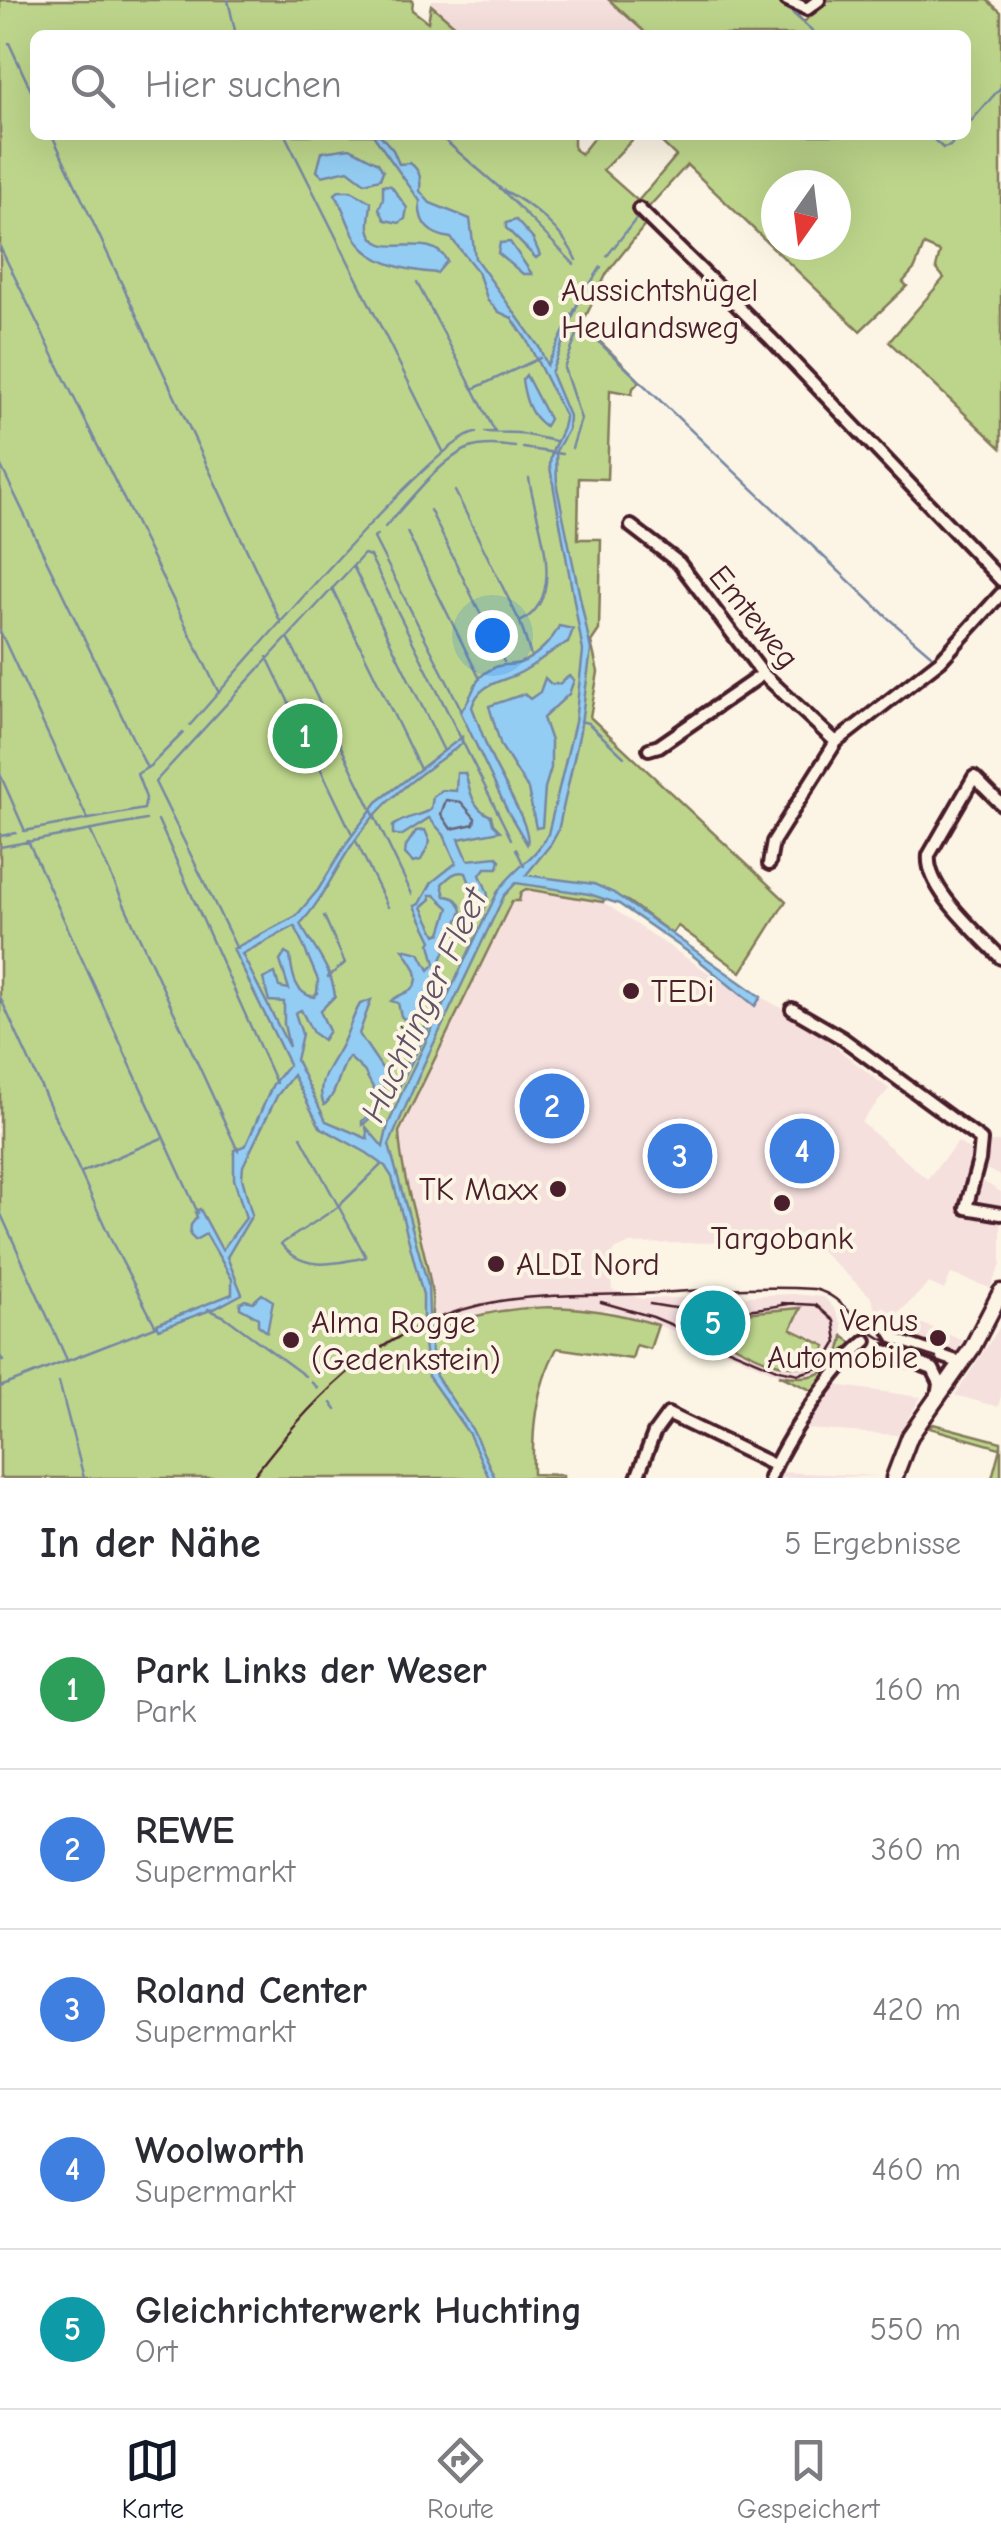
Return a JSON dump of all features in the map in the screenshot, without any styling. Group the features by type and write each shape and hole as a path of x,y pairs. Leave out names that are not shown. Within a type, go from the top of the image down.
{"main road":[{"path":"894,1478 910,1436 981,1334 1001,1292"}],"street":[{"path":"787,0 807,8 819,0"},
{"path":"639,209 771,339 1001,580"},
{"name":"Emteweg","path":"631,526 679,562 764,674 836,742"},
{"path":"769,864 774,842 836,742 941,660 1001,594"},
{"path":"649,749 764,674"},
{"path":"1001,804 974,777 929,855 927,868 944,896 1001,958"},
{"path":"792,1009 842,1038 981,1140 980,1160 966,1208 1001,1214"},
{"path":"884,1322 896,1340 962,1363"},
{"path":"770,1478 774,1465 853,1352 866,1341"},
{"path":"885,1352 933,1370 940,1384 939,1392"},
{"path":"636,1478 654,1433 668,1414 774,1465"}],"shaded area":[{"path":"432,0 609,0 642,30 460,30 431,5"},
{"path":"526,889 603,902 727,985 796,1016 889,1089 861,1122 927,1179 958,1142 979,1154 984,1142 1001,1142 1001,1176 986,1169 981,1180 1001,1192 1001,1265 990,1288 951,1274 944,1290 929,1283 891,1321 885,1322 885,1306 876,1311 870,1296 816,1246 801,1241 629,1244 616,1249 610,1258 612,1290 643,1299 794,1294 824,1297 842,1324 843,1340 830,1367 814,1377 779,1375 693,1337 609,1310 430,1332 432,1293 401,1169 399,1132 512,900","holes":["800,1309 790,1329 825,1347 818,1362 806,1368 786,1366 710,1332 721,1330 721,1315"]},
{"name":"Venus Automobile","path":"915,1321 963,1341 956,1352 911,1335"},
{"path":"1001,1325 998,1407 955,1395"},
{"path":"835,1385 921,1397 898,1435 805,1429"},
{"path":"778,1472 881,1476 776,1478"}],"green space":[{"path":"0,0 413,0 412,10 428,22 431,5 460,30 30,30 30,140 574,140 574,149 581,154 592,140 632,140 603,170 638,201 676,156 659,140 971,140 971,30 642,30 609,0 780,0 804,22 825,0 987,0 1001,12 1001,448 889,342 944,278 936,268 940,252 924,245 915,268 903,282 907,286 860,331 786,260 851,260 851,170 761,170 761,236 687,165 647,209 653,215 607,273 582,324 640,381 632,394 610,390 607,479 579,478 578,539 601,539 599,630 591,642 598,672 590,717 786,901 741,972 678,926 672,934 607,891 603,902 526,889 519,901 512,901 399,1132 404,1173 432,1294 430,1331 487,1314 543,1307 600,1311 658,1325 650,1349 636,1345 632,1359 557,1348 536,1409 533,1474 563,1475 0,1478"},
{"path":"801,1308 791,1329 826,1346 819,1362 805,1366 762,1358 708,1331 721,1329 721,1315"},
{"path":"843,1336 854,1344 817,1393 779,1375 803,1377 822,1372 836,1359"},
{"path":"933,1424 1001,1442 1001,1478 992,1478 1000,1448 930,1428"}],"water":[{"path":"377,140 384,140 399,164 410,163 416,169 420,191 430,203 470,219 475,258 539,347 547,365 579,301 551,373 569,416 568,430 556,451 557,487 591,650 580,731 558,831 526,875 594,884 614,893 761,997 755,1006 691,954 619,904 589,894 516,883 504,896 389,1145 428,1285 436,1376 472,1429 495,1478 489,1478 469,1434 428,1376 423,1295 392,1177 385,1166 367,1153 320,1127 293,1075 277,1096 243,1166 242,1178 252,1215 227,1257 242,1294 159,1329 157,1324 232,1294 232,1279 206,1234 195,1240 190,1235 191,1225 200,1209 222,1250 246,1218 234,1179 234,1150 246,1145 273,1084 289,1064 233,949 296,916 377,802 462,737 462,744 416,777 375,815 300,924 326,967 335,996 320,1011 329,1031 323,1040 313,1033 301,1010 295,1013 302,1034 296,1060 326,1121 368,1139 366,1127 383,1147 406,1083 497,893 548,834 575,722 583,651 550,467 565,416 512,318 488,301 478,272 451,238 426,227 420,201","holes":["295,926 318,980 314,997 302,992 295,981 290,956 285,953 280,961 289,989 279,987 275,973 263,979 269,1001 284,1002 289,1047 242,954"]},
{"path":"350,148 378,163 383,171 380,179 365,183 348,170 322,176 317,171 322,152"},
{"path":"383,185 391,186 407,208 405,219 399,223 385,220 379,209"},
{"path":"351,191 371,202 369,228 374,239 392,246 428,247 439,251 447,261 437,273 403,268 371,255 353,233 335,194"},
{"path":"516,220 533,239 540,255 536,258 506,228 506,223"},
{"path":"510,242 532,274 523,274 498,253 500,243"},
{"path":"526,375 549,419 545,426 531,412 526,400 522,380"},
{"path":"559,626 573,629 568,643 531,667 487,687 472,707 525,826 527,844 460,711 485,673 532,657"},
{"path":"569,676 574,680 569,694 543,718 551,741 551,768 542,827 536,828 528,789 501,746 489,706 524,694 530,699 540,692 545,678 551,684 559,684"},
{"name":"Huchtinger Fleet","path":"457,773 465,773 476,804 491,816 500,831 459,839 468,860 497,857 498,868 485,868 480,875 488,896 478,919 481,897 474,894 466,873 455,873 442,884 445,896 456,900 462,911 441,960 440,977 449,988 393,1099 362,1125 382,1104 364,1071 349,1057 324,1105 323,1079 360,1004 371,1000 359,1034 386,1074 383,1088 388,1098 442,994 435,989 423,1011 426,1018 408,1023 401,1016 398,1003 391,1001 416,983 414,968 403,949 420,953 429,970 435,964 432,941 415,906 432,882 456,863 444,835 429,818 401,836 393,834 393,826 428,812 433,797 442,790 456,791","holes":["430,895 449,908 441,933 436,935 422,907 431,899"]},
{"path":"425,830 430,842 421,860 413,862 405,854 406,846 416,831"},
{"path":"262,1294 273,1301 267,1332 258,1325 258,1318 240,1308 240,1303 253,1302"}],"waterway":[{"path":"228,0 235,30"},
{"path":"778,0 811,30"},
{"path":"9,43 30,88"},
{"path":"971,121 1001,87"},
{"path":"54,140 281,623"},
{"path":"288,140 443,451"},
{"path":"444,140 501,189 574,264"},
{"path":"934,140 943,148 955,140"},
{"path":"503,190 546,219 576,260"},
{"path":"607,256 636,219"},
{"path":"0,247 219,693"},
{"path":"577,304 601,267"},
{"path":"417,283 473,389 540,358"},
{"path":"572,448 581,419 564,368 581,325 931,655"},
{"path":"474,390 495,432"},
{"path":"485,432 518,433 555,441"},
{"path":"190,725 378,515 454,445 476,433"},
{"path":"385,527 434,473 456,455 479,446 515,447"},
{"path":"523,448 562,454"},
{"path":"0,464 147,768"},
{"path":"520,622 535,610 546,576 546,556 529,478"},
{"path":"455,491 520,622 531,656"},
{"path":"430,510 504,662"},
{"path":"407,532 480,679"},
{"path":"377,535 374,538 462,711"},
{"path":"237,949 155,782 364,554 370,556 511,839"},
{"path":"353,566 444,751"},
{"path":"332,588 420,769"},
{"path":"0,631 87,818"},
{"path":"288,637 412,894"},
{"path":"267,657 352,834"},
{"path":"580,721 588,723 624,757"},
{"path":"24,831 144,809 146,798 137,774 183,733"},
{"path":"0,774 25,831"},
{"path":"0,847 146,820"},
{"path":"158,820 276,1083"},
{"path":"90,830 238,1151"},
{"path":"0,836 16,833"},
{"path":"28,841 198,1213"},
{"path":"356,841 388,907"},
{"path":"516,849 524,866"},
{"path":"324,916 345,963 328,977"},
{"path":"0,997 113,1244 155,1325"},
{"path":"301,1137 366,1257 320,1264 299,1259 281,1244 338,1207 381,1165"},
{"path":"82,1172 162,1138"},
{"path":"0,1212 67,1360"},
{"path":"208,1309 225,1317 305,1376"},
{"path":"0,1387 157,1326"},
{"path":"0,1356 3,1361"},
{"path":"59,1382 84,1478"},
{"path":"311,1382 318,1388"},
{"path":"331,1403 336,1410"}],"tram line":[{"path":"252,1478 303,1416 359,1364 423,1324 500,1301 726,1289 814,1289 838,1301 877,1336 936,1358"},
{"path":"601,1302 653,1317 779,1370 799,1374 822,1367 837,1342 834,1321 816,1305 782,1303"},
{"path":"650,1304 722,1311 794,1303"}],"place":[{"name":"Aussichtshügel Heulandsweg","path":"541,308"},
{"name":"Park Links der Weser","path":"305,736"},
{"name":"TEDi","path":"631,991"},
{"name":"REWE","path":"552,1106"},
{"name":"Woolworth","path":"802,1151"},
{"name":"Roland Center","path":"680,1156"},
{"name":"TK Maxx","path":"558,1189"},
{"name":"Targobank","path":"782,1203"},
{"name":"ALDI Nord","path":"496,1264"},
{"name":"Gleichrichterwerk Huchting","path":"713,1323"},
{"name":"Venus Automobile","path":"938,1338"},
{"name":"Alma Rogge (Gedenkstein)","path":"291,1340"}]}
